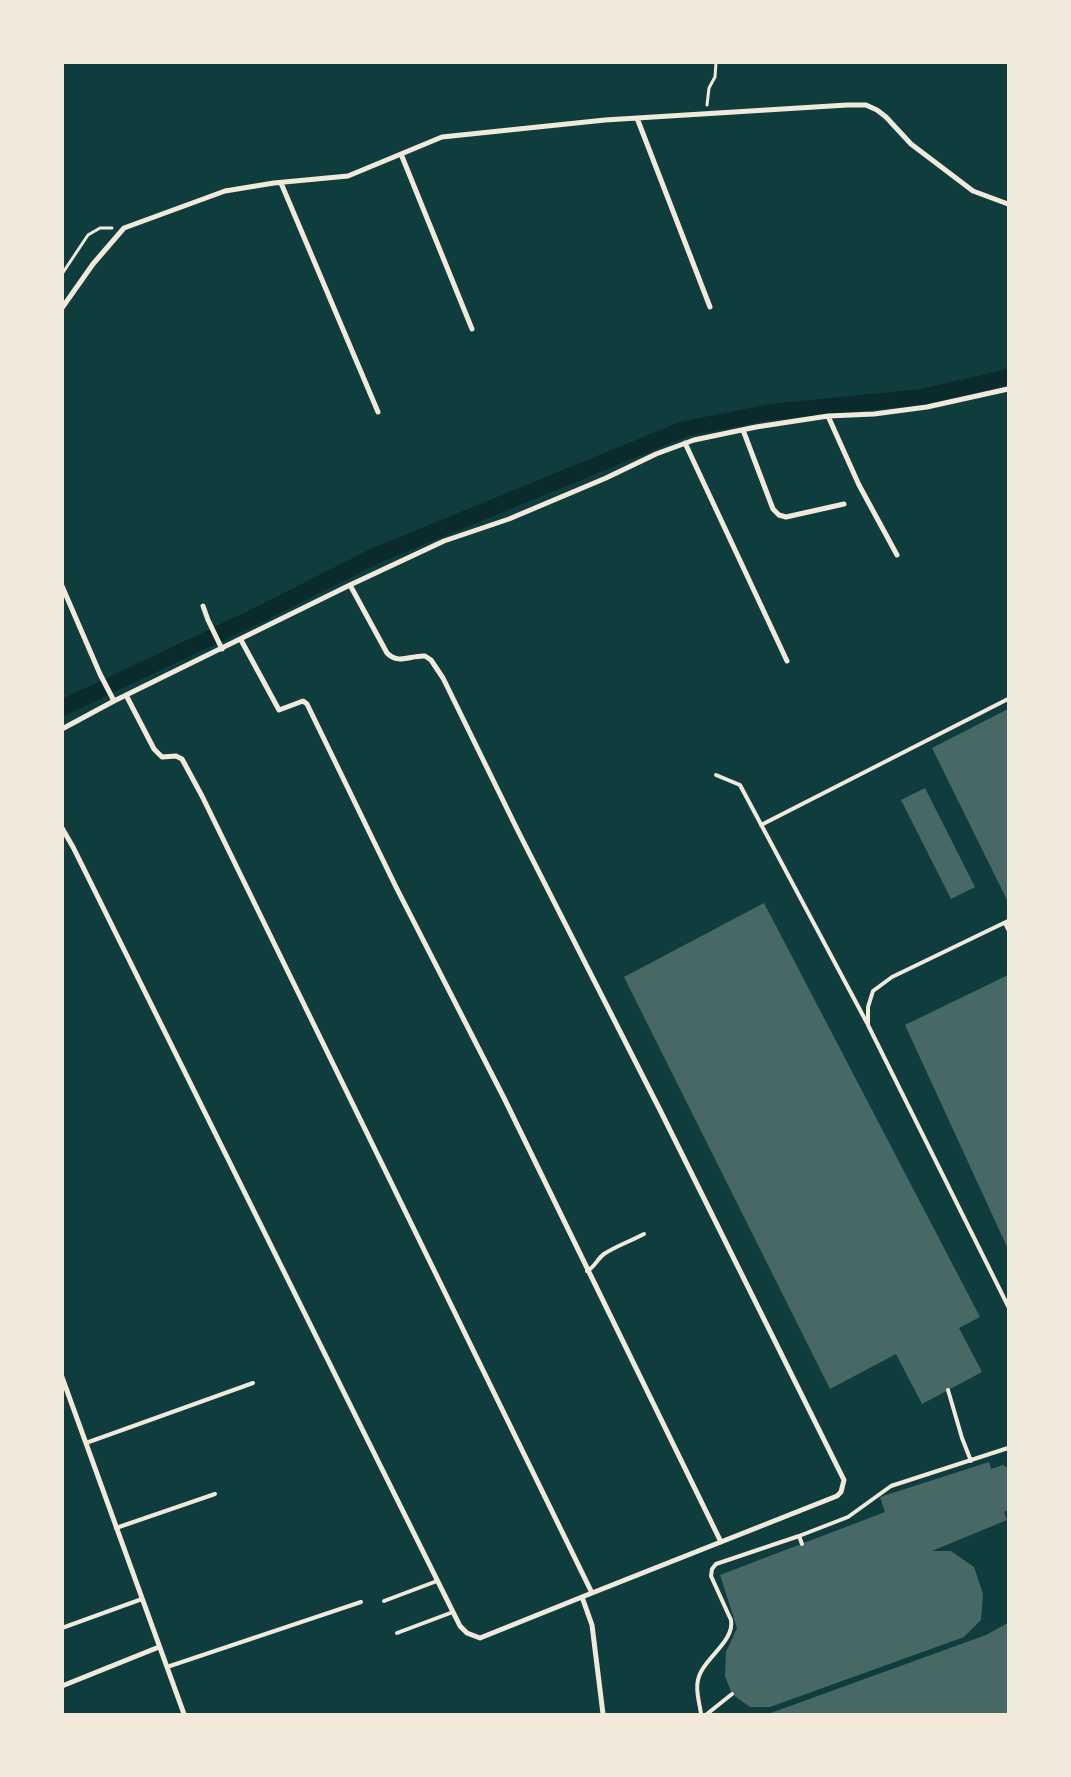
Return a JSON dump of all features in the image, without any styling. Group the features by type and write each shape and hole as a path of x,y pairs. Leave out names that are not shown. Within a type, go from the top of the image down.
{"street":[{"path":"62,308 93,264 124,228 225,191 348,176 442,137 637,118 866,105 886,117 911,144 972,191 1008,204"},
{"path":"637,118 710,307"},
{"path":"401,154 472,329"},
{"path":"281,183 378,412"},
{"path":"62,729 126,695 444,541 509,519 685,443 743,430 828,416 874,414 927,407 1008,389"},
{"path":"828,416 859,485 897,555"},
{"path":"743,430 773,509 779,515 786,517 844,504"},
{"path":"685,443 787,662"},
{"path":"62,828 437,1581 460,1626 467,1633 480,1638 837,1496 841,1492 844,1480 443,678 431,660 425,656 402,660 391,658 350,585"},
{"path":"62,586 108,692 114,701"},
{"path":"203,606 222,649"},
{"path":"241,640 279,710 303,702 307,704 396,887 504,1098 721,1542"},
{"path":"126,695 154,749 162,758 176,756 182,759 202,796 592,1593"},
{"path":"62,1377 184,1714"},
{"path":"582,1597 592,1625 603,1714"},
{"path":"62,1686 159,1646"}],"lane":[{"path":"761,825 1008,699"},
{"path":"716,775 740,785 868,1025 1008,1306"},
{"path":"868,1025 868,1007 873,991 892,976 1007,922 1008,930"},
{"path":"587,1271 609,1250 644,1234"},
{"path":"86,1443 253,1382"},
{"path":"948,1390 971,1461"},
{"path":"701,1714 697,1689 698,1677 729,1635 731,1626 731,1620 711,1576 716,1564 848,1517 891,1486 1008,1448"},
{"path":"116,1528 215,1494"},
{"path":"799,1536 802,1544"},
{"path":"384,1601 437,1581"},
{"path":"62,1628 142,1599"},
{"path":"167,1667 361,1602"},
{"path":"397,1633 453,1612"},
{"path":"707,1714 732,1694"}],"path":[{"path":"706,114 709,88 715,77 716,62"},
{"path":"62,274 88,236 100,228 124,228"}],"building":[{"path":"1008,709 1008,902 932,748"},
{"path":"925,788 975,887 951,899 901,800"},
{"path":"764,903 980,1317 959,1328 982,1372 922,1404 896,1354 830,1389 624,977"},
{"path":"1008,975 1008,1249 905,1025"},
{"path":"989,1462 991,1469 1003,1465 1008,1468 1008,1510 1004,1512 1007,1520 932,1551 951,1551 974,1567 983,1594 981,1620 964,1637 770,1707 750,1707 732,1694 725,1676 726,1652 737,1628 720,1575 885,1512 880,1497"},
{"path":"1008,1623 1008,1714 768,1714 986,1635"}],"waterway":[{"path":"62,708 250,619 377,555 684,429 771,412 922,397 1008,377"}]}
